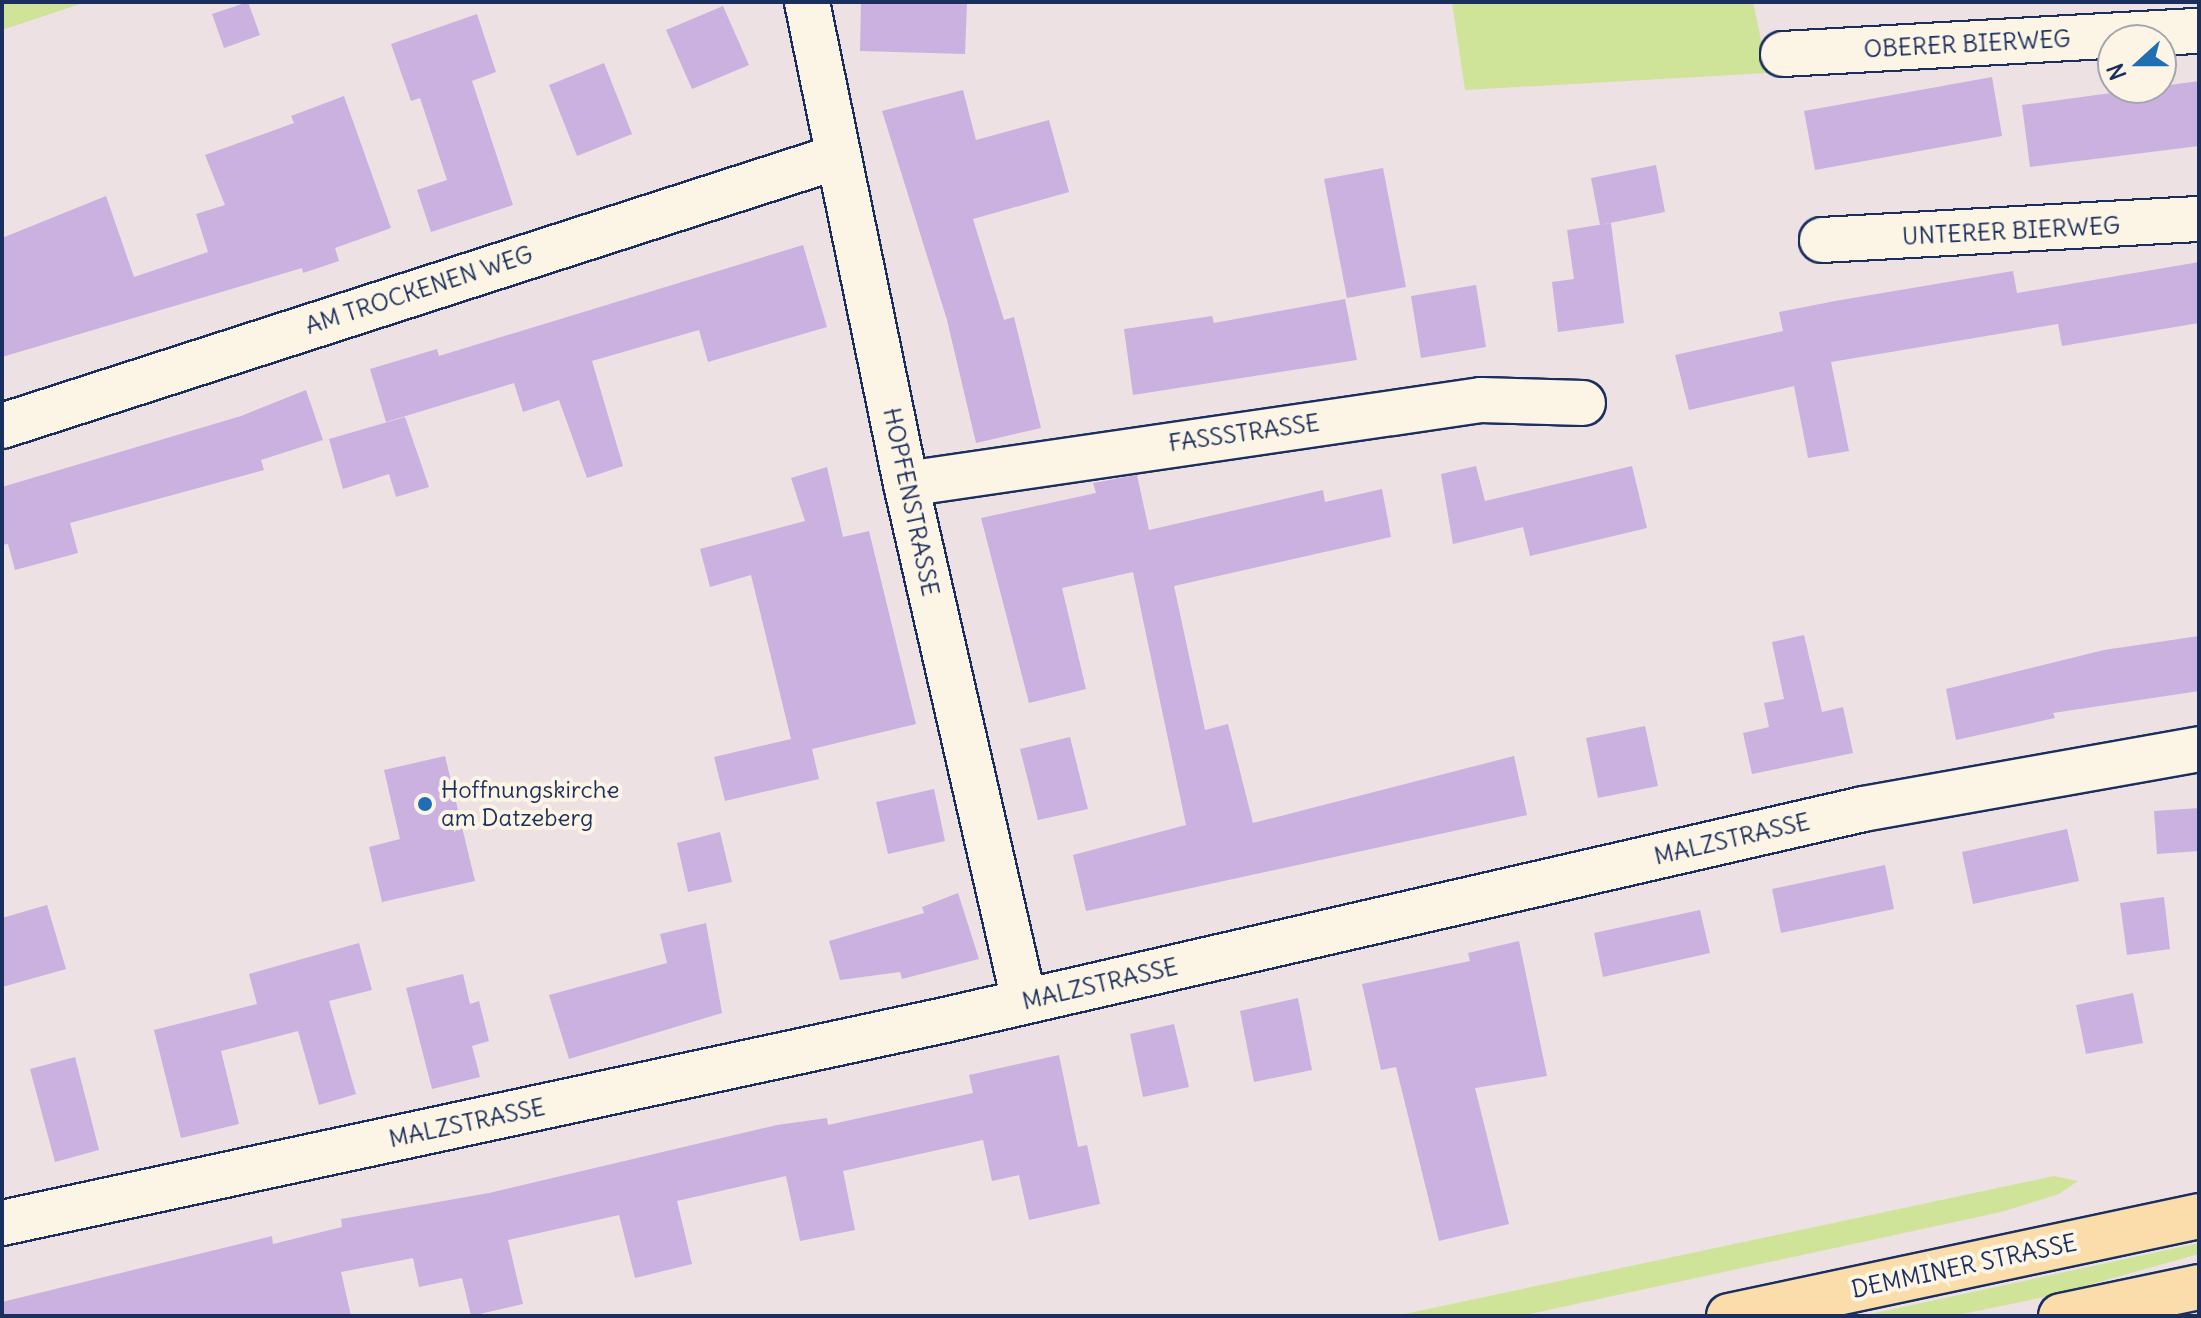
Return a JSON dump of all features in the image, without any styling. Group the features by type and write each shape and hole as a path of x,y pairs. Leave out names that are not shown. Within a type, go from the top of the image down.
{"main road":[{"name":"DEMMINER STRASSE","path":"1729,1316 2199,1216"},
{"path":"2061,1316 2199,1287"}],"street":[{"name":"HOPFENSTRASSE","path":"807,2 906,484 1024,1001"},
{"name":"OBERER BIERWEG","path":"1783,54 2199,31"},
{"name":"AM TROCKENEN WEG","path":"2,426 837,157"},
{"name":"UNTERER BIERWEG","path":"1822,240 2199,219"},
{"name":"FASSSTRASSE","path":"906,484 1481,400 1583,403"},
{"name":"MALZSTRASSE","path":"2,1223 1024,1001 1863,809 2199,749"}],"green space":[{"path":"2,2 86,2 2,30"},
{"path":"1452,2 1753,2 1768,73 1465,90"},
{"path":"2054,1176 2078,1181 2059,1194 2001,1212 1520,1316 1395,1316"},
{"path":"2199,1243 2199,1254 2049,1296 1953,1316 1861,1316"}],"building":[{"path":"248,2 260,35 224,48 212,14"},
{"path":"861,2 967,2 965,54 860,51"},
{"path":"723,6 749,65 692,89 666,30"},
{"path":"477,14 496,72 472,81 513,205 431,232 417,190 447,180 420,98 411,101 391,44"},
{"path":"604,63 632,134 577,156 549,85"},
{"path":"1992,77 2002,136 1815,170 1804,111"},
{"path":"2199,81 2199,146 2030,167 2022,105 2097,95 2097,104 2177,104 2177,84"},
{"path":"963,90 976,140 1049,120 1069,192 973,219 1004,320 1014,317 1041,428 976,443 947,320 882,111"},
{"path":"344,96 391,228 335,248 339,261 303,273 302,268 2,357 2,238 106,196 134,277 208,252 196,214 225,205 205,155 294,123 291,116"},
{"path":"1656,165 1665,212 1600,225 1591,178"},
{"path":"1383,168 1406,287 1347,298 1324,179"},
{"path":"1611,223 1624,323 1558,332 1552,282 1574,279 1567,230"},
{"path":"803,245 827,327 708,362 699,330 592,361 623,466 587,478 559,400 523,412 514,383 386,422 370,369 437,349 439,356"},
{"path":"2199,262 2199,323 2062,346 2058,324 1831,362 1849,451 1808,458 1794,386 1689,410 1675,355 1783,331 1779,312 1835,301 2013,271 2017,293"},
{"path":"1476,285 1486,347 1421,358 1411,296"},
{"path":"1345,299 1357,360 1133,395 1124,329 1212,316 1214,323"},
{"path":"306,390 323,440 261,460 264,470 70,523 78,553 15,570 8,544 2,545 2,487 241,416"},
{"path":"405,417 429,487 396,497 389,474 343,489 329,439"},
{"path":"1476,466 1485,501 1632,466 1647,528 1530,556 1523,527 1453,544 1441,474"},
{"path":"827,467 843,537 869,531 916,724 812,749 819,779 725,801 714,757 791,739 751,575 710,587 700,549 805,521 791,478"},
{"path":"1137,475 1149,530 1323,490 1325,502 1382,489 1391,537 1174,586 1205,730 1228,724 1253,823 1514,756 1527,815 1086,911 1073,855 1186,825 1133,572 1062,588 1086,689 1029,703 981,518 1096,493 1093,483"},
{"path":"1804,635 1822,712 1843,707 1853,753 1752,774 1743,733 1769,727 1764,703 1784,699 1772,642"},
{"path":"2199,636 2199,691 2053,713 2055,718 1956,740 1946,689 2104,650"},
{"path":"1645,726 1658,786 1598,798 1586,738"},
{"path":"1070,737 1088,809 1038,820 1020,749"},
{"name":"Hoffnungskirche am Datzeberg","path":"445,756 475,881 382,902 369,847 400,839 384,770"},
{"path":"934,789 945,841 888,854 876,802"},
{"path":"2199,808 2199,851 2157,854 2154,811"},
{"path":"2067,829 2079,881 1973,904 1962,852"},
{"path":"720,832 732,882 688,892 677,843"},
{"path":"1885,865 1894,909 1781,933 1772,889"},
{"path":"958,893 979,959 902,979 900,972 840,980 829,941 924,913 922,907"},
{"path":"2164,897 2170,949 2127,955 2120,903"},
{"path":"47,905 66,969 2,987 2,918"},
{"path":"1700,910 1710,953 1603,977 1594,933"},
{"path":"706,923 722,1013 569,1059 549,995 667,963 660,934"},
{"path":"1519,941 1547,1076 1475,1088 1509,1224 1439,1241 1396,1067 1381,1070 1362,984 1470,961 1468,953"},
{"path":"359,943 372,990 329,1001 356,1094 319,1105 298,1031 221,1051 239,1124 181,1138 154,1030 257,1004 249,974"},
{"path":"463,974 470,1004 479,1001 489,1041 472,1046 480,1077 432,1089 406,988"},
{"path":"2133,993 2143,1043 2086,1054 2076,1005"},
{"path":"1298,998 1312,1070 1254,1082 1240,1011"},
{"path":"1174,1024 1189,1087 1143,1097 1130,1034"},
{"path":"1059,1055 1078,1147 1087,1145 1100,1204 1029,1220 1019,1175 992,1181 983,1140 843,1171 855,1230 800,1241 786,1176 677,1201 692,1264 635,1278 619,1215 508,1240 523,1304 471,1316 462,1278 419,1287 413,1258 341,1272 351,1316 2,1316 2,1302 272,1236 273,1244 342,1227 341,1219 489,1193 777,1125 827,1118 828,1125 973,1093 969,1075"},
{"path":"75,1057 99,1150 55,1162 30,1069"}],"place":[{"name":"Hoffnungskirche am Datzeberg","path":"425,804"}]}
